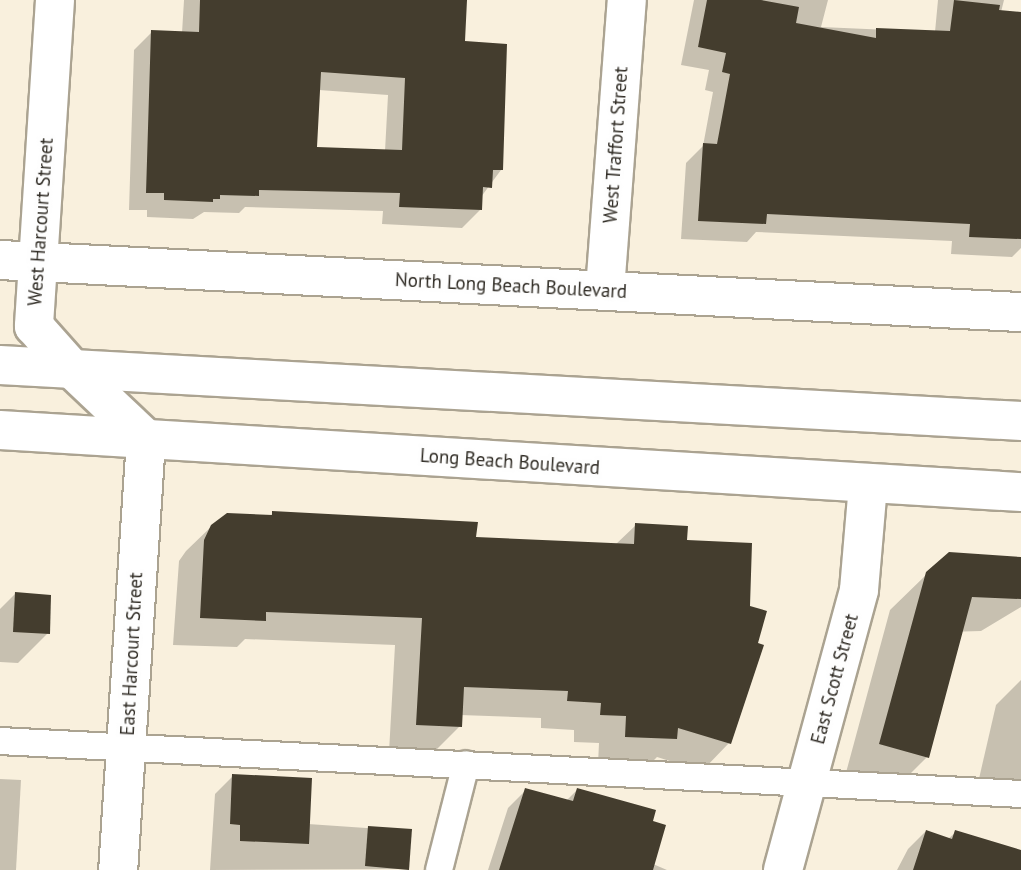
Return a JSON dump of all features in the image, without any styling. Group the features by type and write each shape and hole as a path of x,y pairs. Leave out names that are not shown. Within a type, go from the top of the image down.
{"street":[{"name":"West Harcourt Street","path":"55,0 34,326 72,369 146,439"},
{"name":"West Traffort Street","path":"605,290 628,0"},
{"name":"North Long Beach Boulevard","path":"0,260 1021,312"},
{"path":"0,365 1021,421"},
{"name":"Long Beach Boulevard","path":"0,430 1021,492"},
{"name":"East Harcourt Street","path":"118,870 146,439"},
{"name":"East Scott Street","path":"783,870 859,590 869,484"}],"lane":[{"path":"0,741 1021,794"},
{"path":"439,870 466,764"}],"building":[{"path":"200,0 467,0 465,41 507,44 503,170 493,170 492,188 483,187 482,210 399,207 400,193 259,190 259,196 220,195 220,199 213,199 213,202 164,200 164,193 146,193 151,30 199,32","holes":["321,72 405,78 402,150 317,147"]},
{"path":"707,0 761,0 799,7 796,23 876,38 876,28 950,31 954,0 1000,5 999,10 1021,12 1021,239 969,237 970,224 767,214 766,224 698,221 703,143 717,144 730,74 722,72 726,53 698,47"},
{"path":"272,511 478,522 476,537 634,544 635,523 688,526 687,540 752,543 750,606 767,611 758,643 764,645 731,744 678,728 677,739 625,737 626,716 600,715 601,703 567,701 568,691 464,687 462,727 416,725 422,618 266,612 266,621 200,618 204,540 211,525 227,513 272,515"},
{"path":"949,552 1021,557 1021,599 972,597 929,758 879,744 926,572"},
{"path":"15,592 51,595 50,634 13,632"},
{"path":"232,774 312,778 309,844 240,841 240,825 230,824"},
{"path":"525,788 573,801 577,788 656,810 653,821 666,825 653,870 499,870"},
{"path":"368,826 412,829 409,870 365,866"},
{"path":"926,830 952,839 955,830 1021,850 1021,870 913,870"}]}
